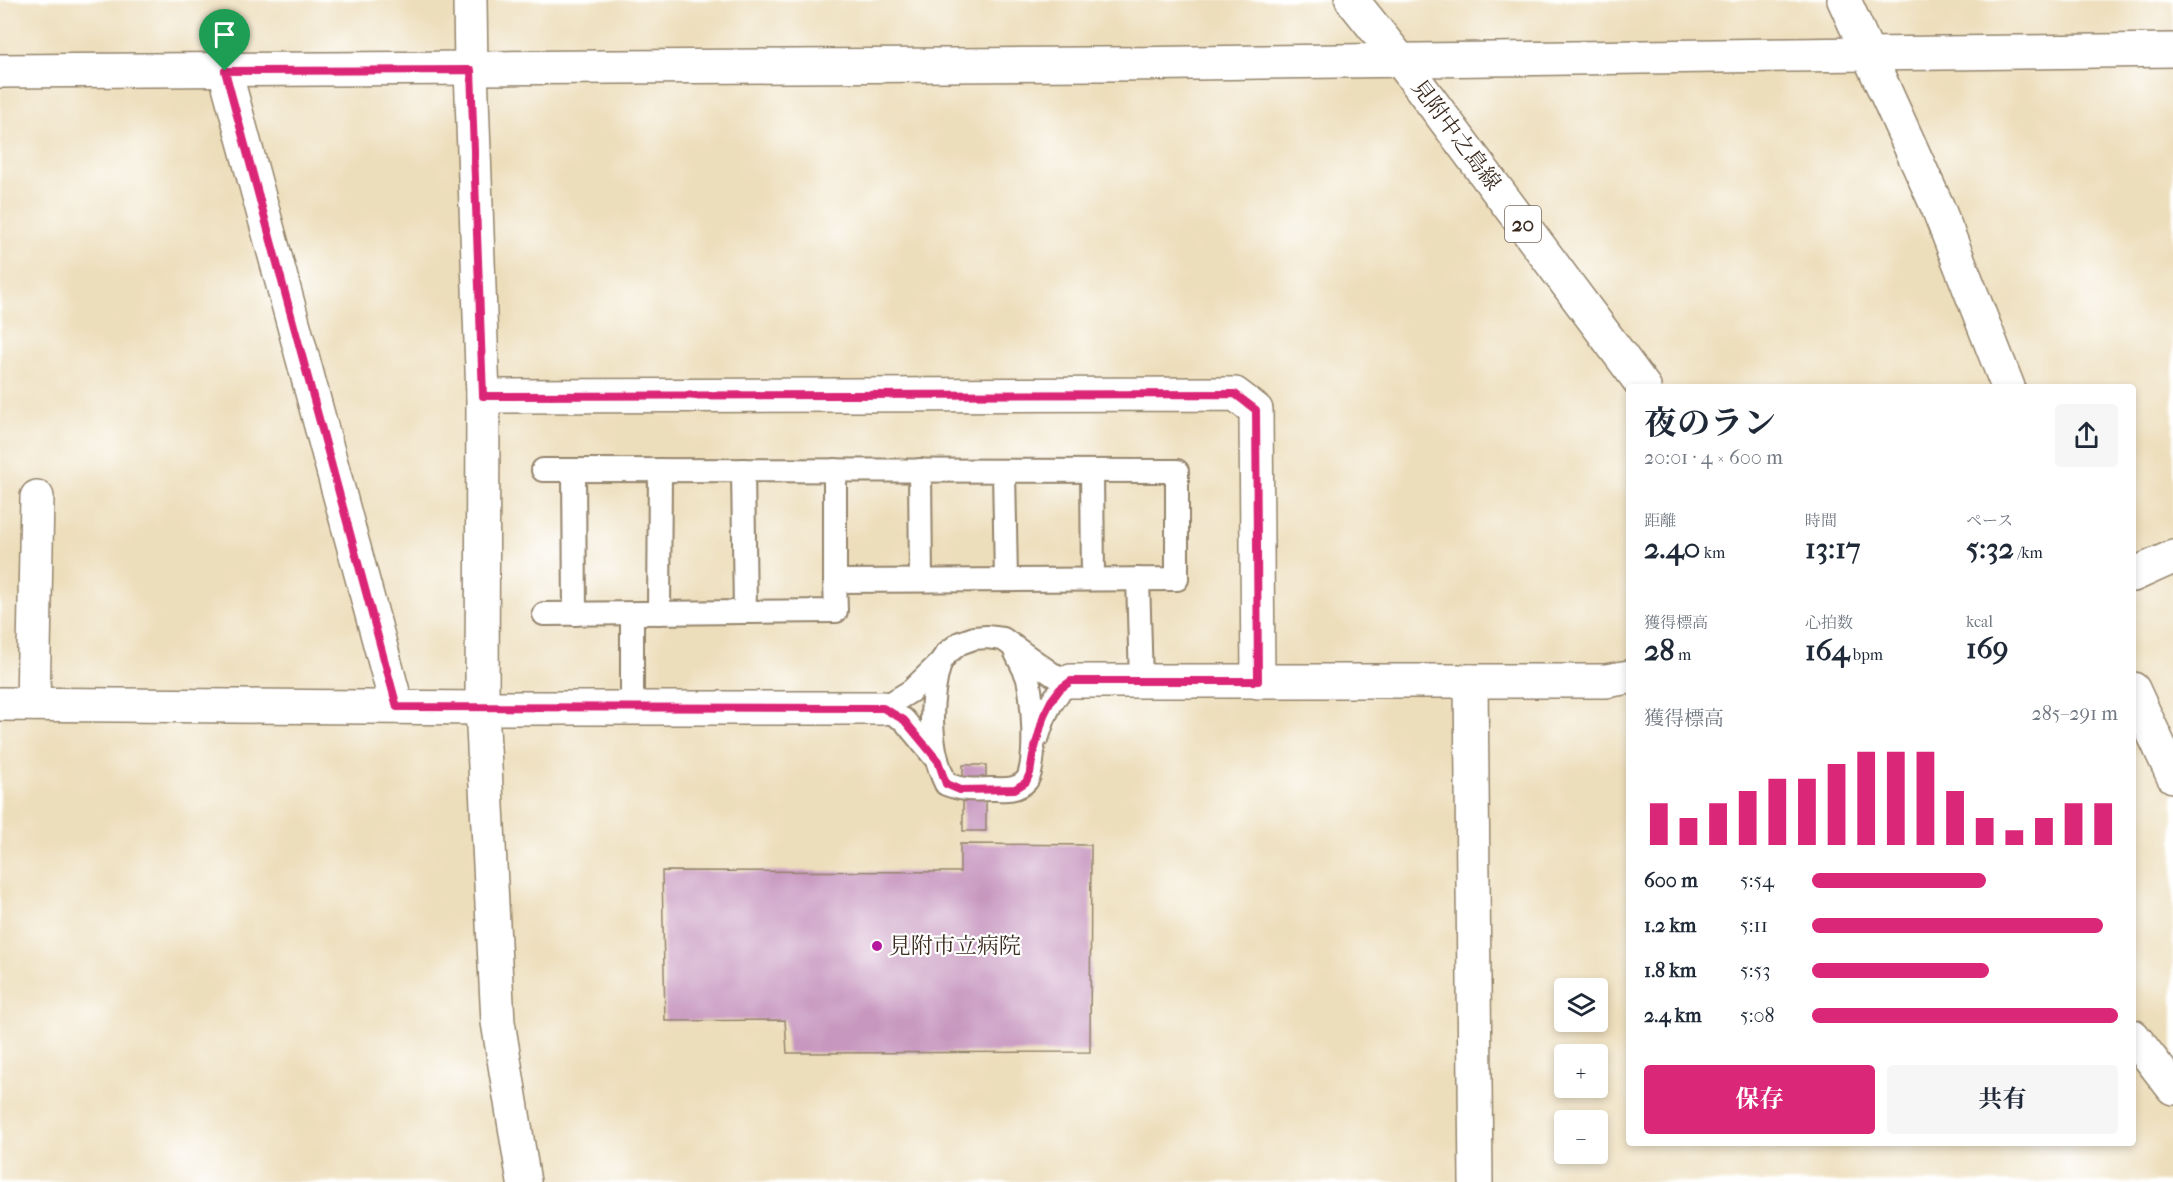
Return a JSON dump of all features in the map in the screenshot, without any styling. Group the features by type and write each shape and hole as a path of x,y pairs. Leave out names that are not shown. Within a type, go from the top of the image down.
{"street":[{"path":"470,0 483,396 482,708 498,1022 524,1182"},
{"name":"見附中之島線","path":"1352,0 1401,61 1642,384"},
{"path":"1844,0 1938,208 2007,384"},
{"path":"0,71 471,70 1401,61 2173,50"},
{"path":"225,71 397,707"},
{"path":"483,396 1235,394 1256,410 1258,681"},
{"path":"33,704 37,497"},
{"path":"2136,574 2173,557"},
{"path":"1071,681 1606,681 1626,678"},
{"path":"1471,681 1476,1182"},
{"path":"2136,696 2173,776"},
{"path":"0,704 482,708 883,708"},
{"path":"2138,1053 2173,1088"}],"lane":[{"path":"543,470 1177,471 1176,579 836,581"},
{"path":"574,470 575,614"},
{"path":"658,613 660,470"},
{"path":"743,470 745,612"},
{"path":"544,614 836,611 835,470"},
{"path":"920,470 921,580"},
{"path":"1004,471 1006,580"},
{"path":"1092,471 1093,579"},
{"path":"1138,579 1141,681"},
{"path":"632,614 632,708"},
{"path":"938,761 904,720 883,708 911,691 947,653 960,643 974,638 1003,639 1052,674 1071,681"},
{"path":"1013,646 1027,677 1032,711 1033,755"},
{"path":"940,663 934,684 933,732 938,761 946,784 960,790 1015,789 1026,782 1044,715 1060,689 1071,681"}],"building":[{"path":"963,765 986,765 986,831 963,831"},
{"name":"見附市立病院","path":"960,844 1091,845 1090,1052 787,1053 785,1020 665,1021 662,871 960,872"}],"place":[{"name":"見附市立病院","path":"877,946"}],"route":[{"path":"471,70 483,396 1235,394 1256,410 1258,681 1071,681 1060,689 1051,701 1044,715 1030,773 1026,782 1015,789 960,790 946,784 938,761 904,720 883,708 397,707 225,71 471,70"}]}
